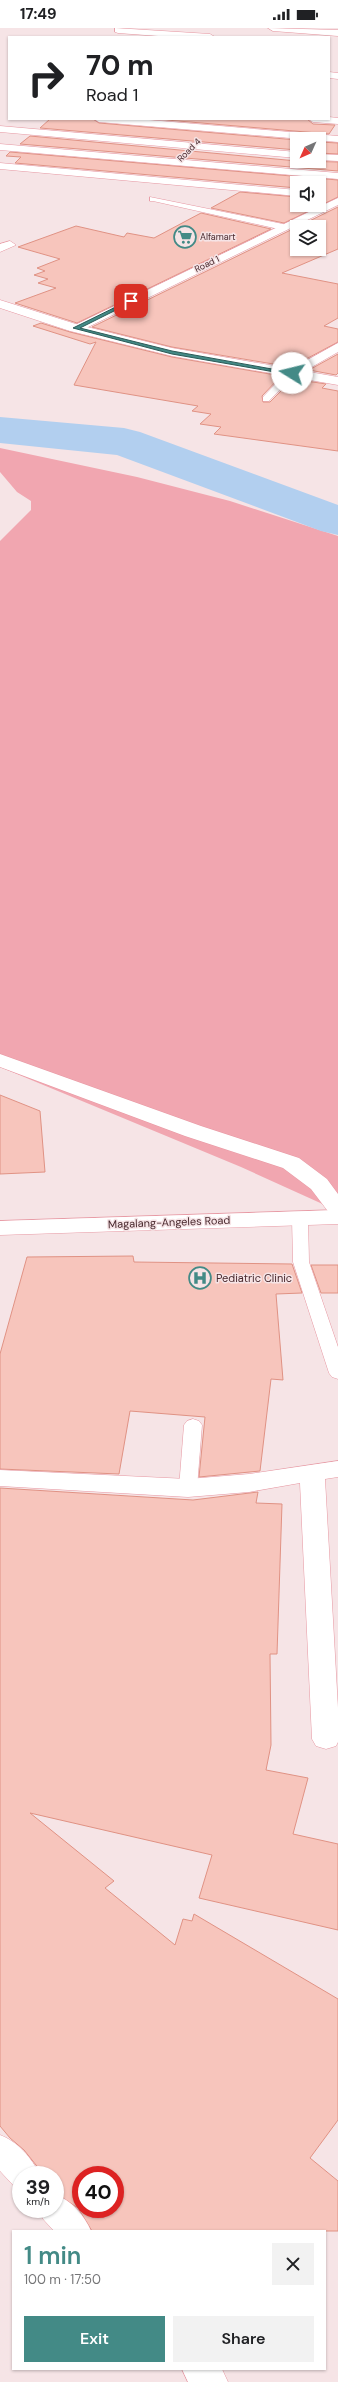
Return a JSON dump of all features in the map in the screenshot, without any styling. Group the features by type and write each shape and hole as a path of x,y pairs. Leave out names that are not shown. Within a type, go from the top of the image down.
{"street":[{"path":"273,28 298,32 338,33"},
{"path":"109,36 119,29 199,36"},
{"path":"0,128 10,120"},
{"path":"122,120 215,124 338,139"},
{"path":"326,120 338,121"},
{"name":"Road 4","path":"158,180 215,124"},
{"path":"0,128 290,154"},
{"path":"0,147 338,176"},
{"path":"326,157 338,158"},
{"path":"0,166 290,192"},
{"path":"326,195 338,196"},
{"name":"Road 1","path":"75,328 338,201"},
{"path":"0,304 75,328 172,352 338,381"},
{"path":"292,373 338,346"},
{"path":"0,1060 186,1129 291,1163 319,1184 338,1209"},
{"name":"Magalang-Angeles Road","path":"0,1228 338,1217"},
{"path":"0,1478 188,1488 249,1483 338,1469"},
{"path":"312,1472 326,1739"},
{"path":"0,2149 16,2166"},
{"path":"63,2218 74,2230"},
{"path":"200,2370 211,2382"}],"lane":[{"path":"153,199 283,227"},
{"path":"266,399 292,373"},
{"path":"300,1218 301,1262 338,1374"},
{"path":"188,1488 193,1426"}],"shaded area":[{"path":"0,448 137,477 230,501 338,536 338,1211 241,1167 0,1067 0,541 31,510 31,501 17,492 0,472"}],"building":[{"path":"49,120 94,120 99,123 290,139 290,149 40,128"},
{"path":"167,120 308,120 313,124 335,125 329,134 326,134 326,132 306,132"},
{"path":"30,136 290,160 290,167 20,144"},
{"path":"326,142 338,143 338,154 326,153"},
{"path":"10,152 291,176 290,187 15,163 21,157 6,156"},
{"path":"326,162 338,162 338,171 303,168 326,168"},
{"path":"326,179 338,180 338,197 326,203"},
{"path":"240,192 290,196 290,212 307,212 284,223 211,208"},
{"path":"338,207 338,249 326,254 326,220 311,220"},
{"path":"201,213 271,229 77,323 15,303 56,288 38,283 48,279 34,275 45,271 37,268 60,259 18,247 76,226 124,237 127,233 154,238"},
{"path":"290,230 290,256 322,256 282,273 338,284 338,318 324,326 338,329 338,342 291,367 172,347 92,327"},
{"path":"41,323 70,332 172,357 281,376 262,396 263,402 270,402 293,379 326,384 322,388 338,391 338,451 214,434 221,427 200,424 211,414 192,411 198,406 74,385 96,342 90,344 33,326"},
{"path":"338,354 338,373 336,375 309,370"},
{"path":"0,1095 40,1111 45,1172 0,1174"},
{"path":"133,1256 134,1262 292,1264 302,1293 276,1294 283,1380 271,1379 260,1471 199,1477 205,1417 130,1411 119,1474 0,1469 0,1354 27,1257"},
{"path":"311,1265 338,1265 338,1293 321,1293"},
{"path":"0,1488 193,1500 258,1492 256,1503 282,1504 277,1654 270,1654 271,1745 266,1770 308,1778 293,1834 338,1844 338,1930 199,1898 212,1855 30,1813 114,1881 105,1888 175,1945 183,1919 192,1921 194,1914 338,1999 338,2120 310,2158 338,2181 338,2231 91,2230 84,2218 124,2218 124,2166 72,2166 72,2204 64,2199 64,2166 37,2166 24,2150 10,2138 0,2126"}],"waterway":[{"path":"0,430 124,442 338,521"}],"place":[{"name":"Alfamart","path":"185,237"},
{"name":"Pediatric Clinic","path":"200,1278"}],"route":[{"path":"131,301 75,328 172,352 292,373"}]}
